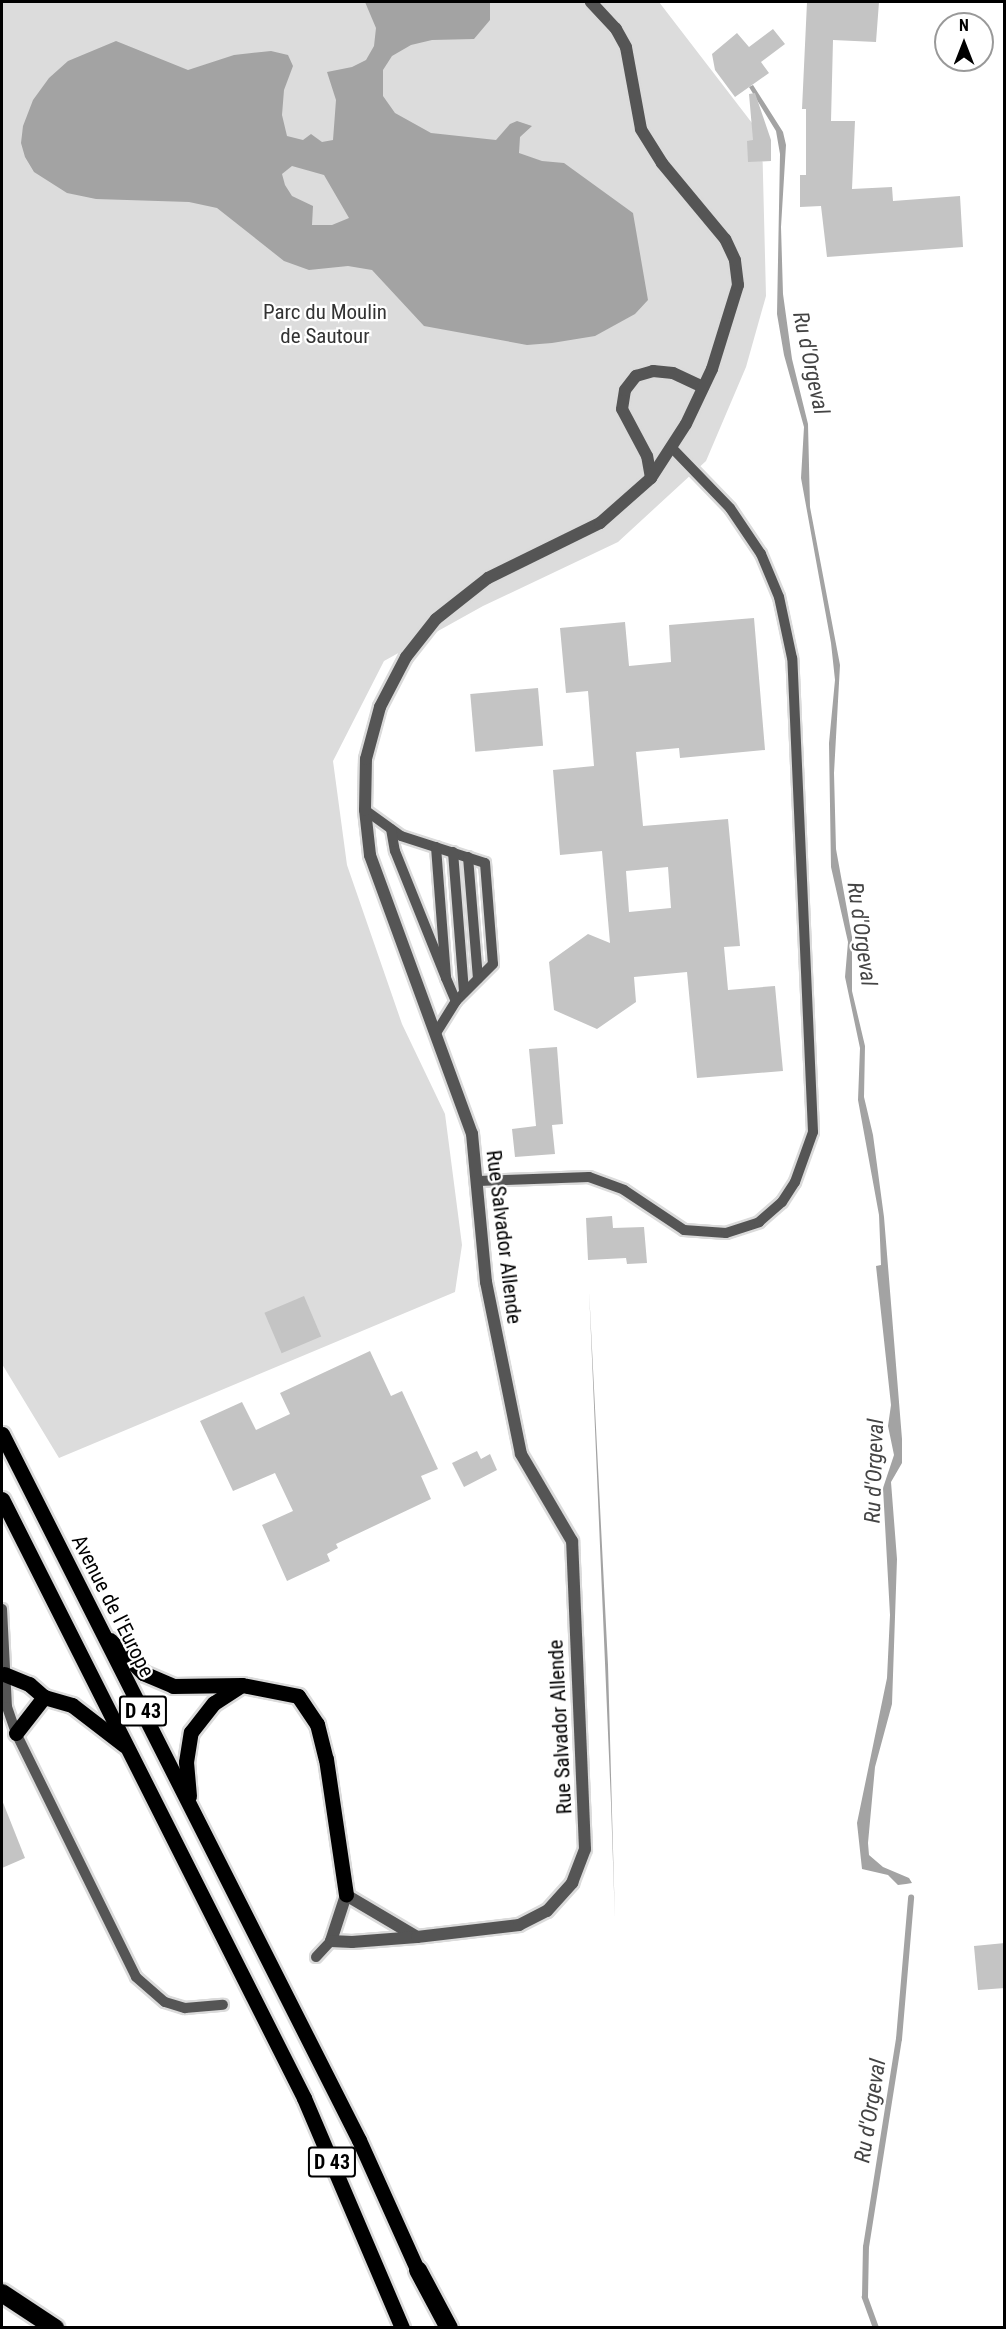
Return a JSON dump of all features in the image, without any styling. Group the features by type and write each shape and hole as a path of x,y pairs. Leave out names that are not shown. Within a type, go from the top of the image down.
{"highway":[{"path":"418,2270 449,2328"},
{"path":"2,2293 55,2328"}],"main road":[{"name":"Avenue de l'Europe","path":"2,1434 359,2140 418,2270"},
{"name":"D 43","path":"2,1499 304,2098 402,2328"},
{"path":"104,1634 143,1673 173,1686 242,1685 298,1696 317,1724 326,1759 346,1895"},
{"path":"4,1674 29,1684 44,1696 72,1705 130,1751"},
{"path":"190,1805 186,1762 191,1732 214,1703 242,1685"},
{"path":"16,1733 44,1696"},
{"name":"D 43","path":"418,2270 441,2328"}],"street":[{"name":"Rue Salvador Allende","path":"331,1941 417,1936 519,1925 547,1911 572,1883 585,1849 572,1541 521,1454 486,1282 472,1134 437,1032 370,855 364,810 366,759 380,707 406,657 436,619 488,578 600,523 651,478 671,447 703,387 732,313 738,285 735,260 714,224 662,163 641,129 626,47 610,21 591,2"},
{"path":"651,478 647,456 622,409 625,390 636,376 653,371 673,373 703,387"},
{"path":"331,1941 346,1895 417,1936"}],"lane":[{"path":"478,1181 589,1177 624,1190 684,1230 726,1233 759,1222 782,1202 795,1182 813,1132 792,658 779,597 760,554 730,508 671,447"},
{"path":"364,810 391,829 436,847 485,862 493,964 456,1001 437,1032"},
{"path":"391,829 395,851 456,1001"},
{"path":"436,847 446,978"},
{"path":"453,852 464,992"},
{"path":"468,857 478,979"},
{"path":"2,1609 7,1707 16,1733 136,1977 165,2002 185,2008 223,2005"},
{"path":"316,1957 331,1941"}],"green space":[{"name":"Parc du Moulin de Sautour","path":"2,2 659,2 762,136 766,296 746,367 706,461 618,542 483,606 384,661 333,761 347,865 402,1024 445,1114 462,1245 455,1292 59,1458 2,1364"}],"shaded area":[{"path":"365,2 490,2 490,20 474,39 432,40 411,45 392,56 383,70 383,96 395,113 431,133 496,140 510,124 517,121 532,126 520,137 519,153 542,161 564,163 633,213 648,300 635,314 595,336 527,345 424,326 372,270 348,266 309,270 284,261 217,208 189,202 96,199 67,193 34,172 25,157 21,143 23,126 33,100 49,78 68,61 116,41 188,70 234,55 271,51 288,55 293,66 284,90 282,115 287,136 303,140 311,134 322,142 333,140 336,100 327,72 352,67 366,60 374,46 376,28","holes":["292,166 324,175 349,218 332,225 312,225 313,206 292,196 285,185 282,174"]},
{"path":"753,85 783,132 786,145 781,227 783,294 792,359 808,424 810,507 840,665 834,773 836,849 852,937 852,991 865,1046 864,1097 873,1135 884,1217 902,1439 902,1463 891,1482 897,1559 892,1704 875,1767 868,1843 869,1855 883,1867 909,1878 912,1883 898,1885 888,1875 862,1869 857,1823 887,1678 890,1615 883,1488 894,1455 888,1426 891,1405 876,1266 881,1265 879,1215 858,1100 860,1048 845,977 848,942 831,867 829,743 835,680 831,643 801,478 804,427 784,355 777,314 780,154 776,131 749,87"},
{"path":"589,1289 608,1665 615,1922 611,1803"}],"building":[{"path":"807,2 879,2 876,42 833,40 831,121 855,121 852,189 892,187 893,201 960,196 963,247 827,257 821,206 800,207 800,175 806,175 806,109 802,109"},
{"path":"773,29 785,44 761,62 769,73 735,97 715,70 712,54 737,33 749,47"},
{"path":"755,93 771,140 771,161 748,162 747,141 753,140 749,94"},
{"path":"754,618 765,750 680,758 679,748 636,752 643,826 728,819 740,946 724,947 728,990 775,986 783,1071 697,1078 687,972 634,977 636,1002 597,1029 554,1010 549,962 588,934 610,943 602,851 560,855 553,770 594,766 588,691 566,693 560,628 625,622 629,666 671,662 669,625","holes":["668,867 671,908 629,912 626,871"]},
{"path":"538,688 543,746 475,752 470,694"},
{"path":"557,1047 563,1124 552,1125 555,1154 515,1157 512,1129 536,1126 529,1049"},
{"path":"612,1216 613,1228 644,1227 647,1263 627,1264 626,1258 588,1260 586,1218"},
{"path":"304,1296 321,1337 282,1353 264,1313"},
{"path":"370,1351 391,1396 402,1391 438,1469 421,1476 431,1499 336,1544 338,1548 327,1554 330,1561 287,1581 262,1525 293,1511 275,1473 233,1491 200,1421 242,1402 256,1430 290,1414 280,1393"},
{"path":"477,1451 481,1459 490,1454 497,1470 464,1487 452,1463"},
{"path":"2,1800 25,1858 2,1868"},
{"path":"1005,1943 1005,1988 978,1990 974,1946"}],"waterway":[{"name":"Ru d'Orgeval","path":"876,2328 865,2297 866,2247 899,2039 911,1898"}]}
